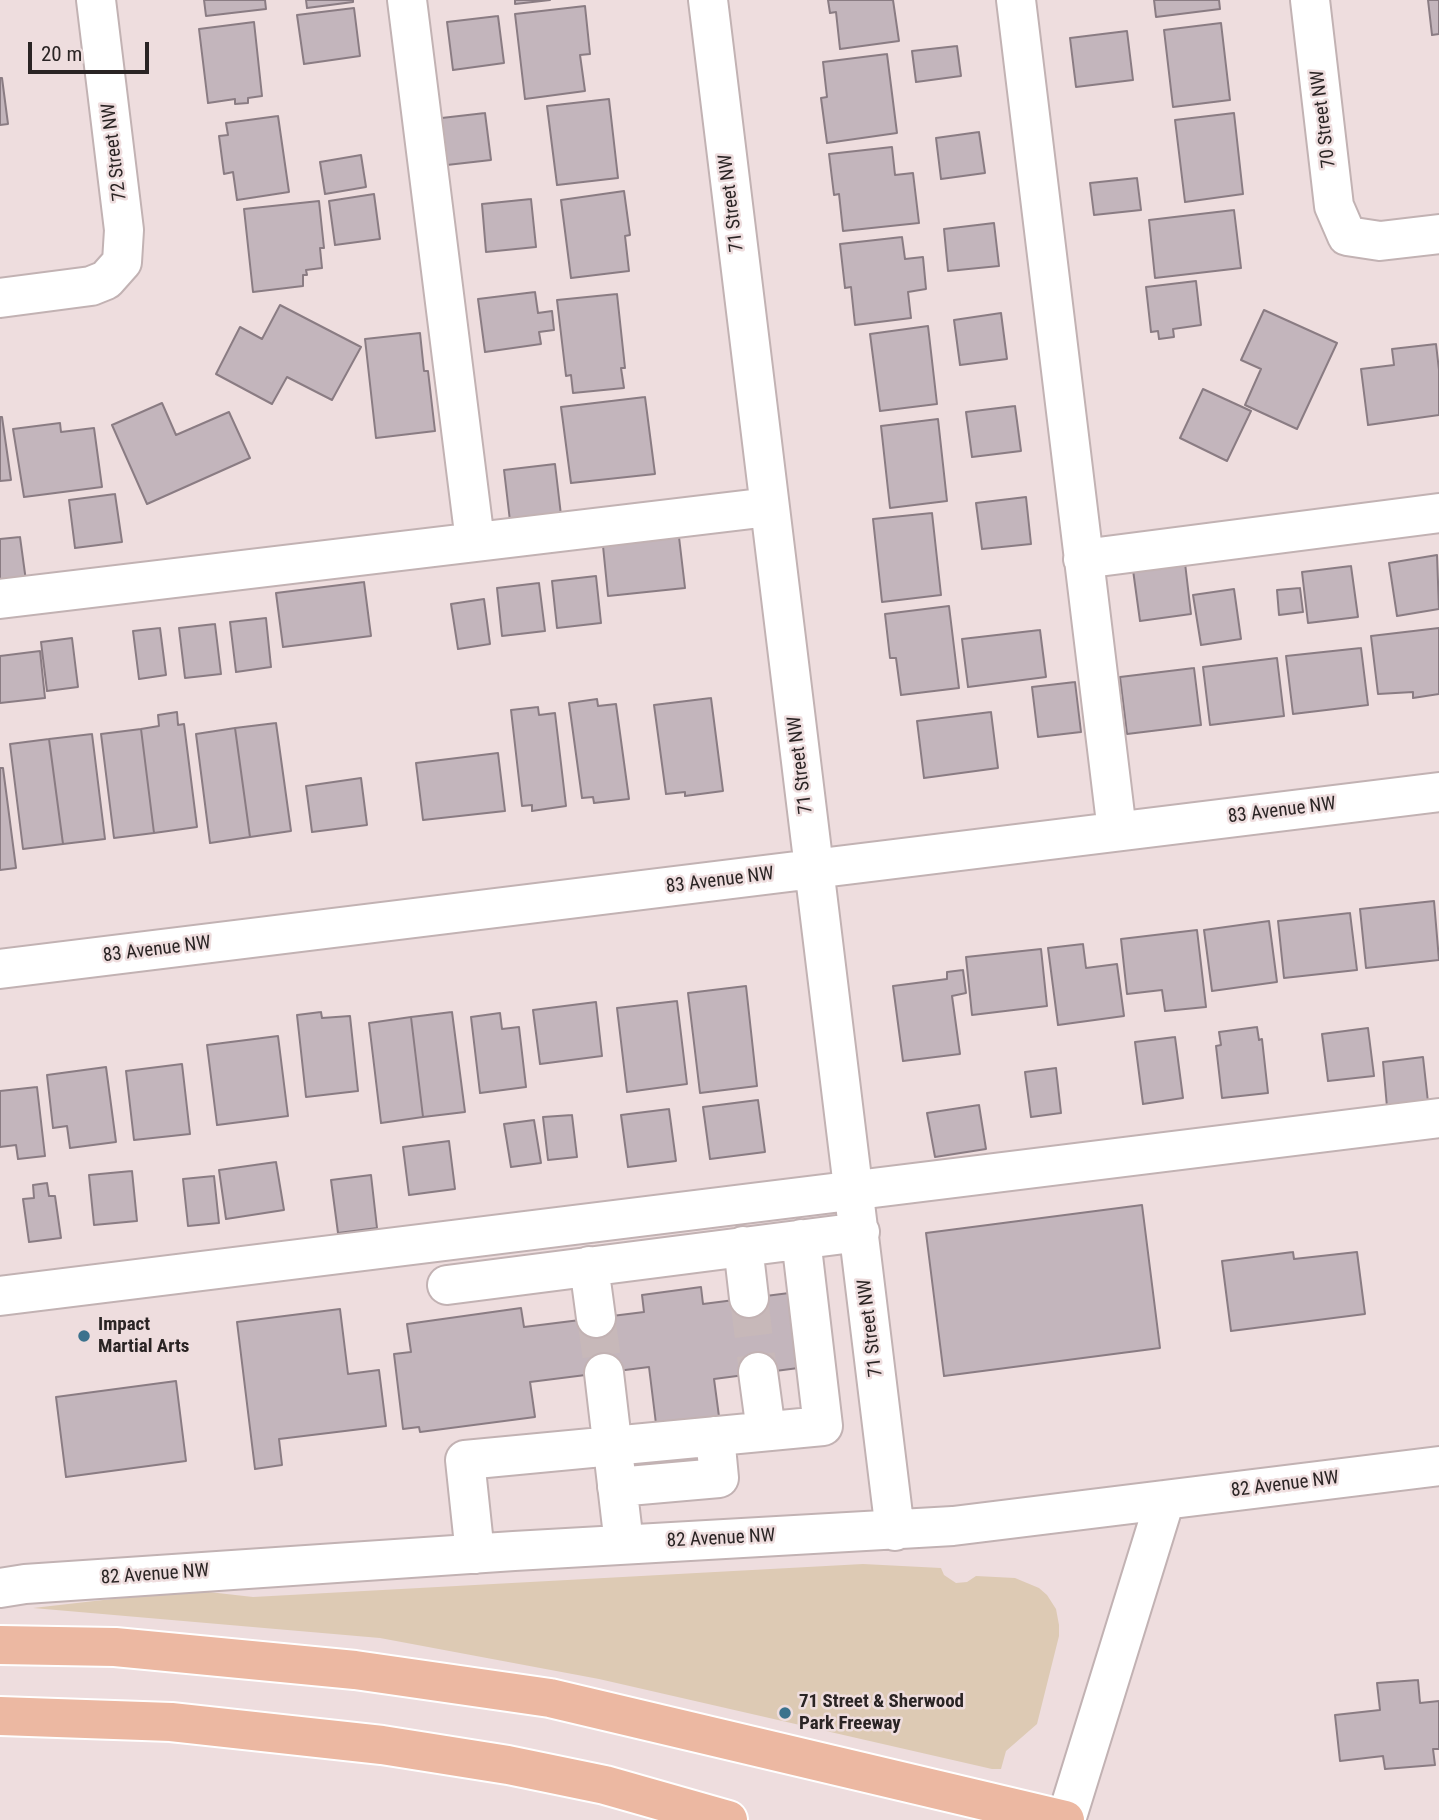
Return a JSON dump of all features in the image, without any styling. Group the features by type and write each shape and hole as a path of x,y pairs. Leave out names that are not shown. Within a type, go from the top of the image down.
{"main road":[{"path":"0,1645 128,1648 355,1670 550,1698 1065,1820"},
{"path":"0,1716 171,1722 382,1745 508,1765 605,1785 678,1811 727,1820"}],"street":[{"name":"72 Street NW","path":"0,298 91,286 106,280 122,262 124,230 96,0"},
{"path":"407,0 475,541"},
{"name":"71 Street NW","path":"708,0 895,1531"},
{"path":"1016,0 1117,831"},
{"name":"70 Street NW","path":"1310,0 1335,206 1348,236 1380,241 1439,234"},
{"path":"0,599 769,507"},
{"path":"1083,559 1439,513"},
{"name":"83 Avenue NW","path":"0,969 1439,792"},
{"path":"0,1296 1439,1118"},
{"path":"447,1285 860,1232"},
{"path":"475,1554 465,1460 823,1426 801,1239"},
{"path":"743,1246 749,1298"},
{"path":"589,1266 596,1318"},
{"path":"758,1372 766,1431"},
{"path":"604,1373 624,1544"},
{"path":"617,1487 719,1478 715,1436"},
{"name":"82 Avenue NW","path":"0,1588 25,1584 624,1544 895,1531 1439,1466"},
{"path":"1065,1820 1165,1500"}],"shaded area":[{"path":"863,1564 941,1568 944,1575 956,1583 967,1582 976,1576 1015,1578 1039,1588 1047,1595 1056,1609 1059,1636 1037,1724 1006,1751 1001,1769 599,1679 380,1638 33,1608 191,1590 253,1597"}],"building":[{"path":"204,0 265,0 266,9 206,16"},
{"path":"306,0 353,0 353,2 307,8"},
{"path":"515,0 550,0 515,4"},
{"path":"828,0 893,0 899,41 840,49 836,12 830,13"},
{"path":"1154,0 1219,0 1220,9 1156,17"},
{"path":"1428,0 1439,0 1439,34 1432,35"},
{"path":"585,6 590,54 580,55 585,91 525,99 515,14"},
{"path":"354,8 360,56 304,64 297,15"},
{"path":"498,16 504,63 453,70 447,22"},
{"path":"254,22 262,96 248,98 248,103 235,104 235,99 208,103 199,29"},
{"path":"1221,23 1230,100 1173,107 1164,30"},
{"path":"1127,31 1133,80 1076,87 1070,38"},
{"path":"957,46 961,76 916,82 912,51"},
{"path":"887,54 897,133 827,143 821,98 827,97 823,62"},
{"path":"0,78 8,124 0,125"},
{"path":"609,99 618,178 557,185 547,106"},
{"path":"485,113 491,160 438,166 433,119"},
{"path":"1234,113 1243,194 1185,202 1175,120"},
{"path":"278,116 289,192 237,200 233,172 224,174 219,136 228,135 226,123"},
{"path":"979,132 985,173 941,179 936,138"},
{"path":"892,147 895,175 913,173 919,223 843,231 839,194 834,195 829,154"},
{"path":"361,155 366,187 325,194 320,162"},
{"path":"1137,178 1141,210 1094,215 1090,183"},
{"path":"624,191 630,235 625,236 629,271 571,278 561,200"},
{"path":"374,194 380,239 335,245 329,201"},
{"path":"531,199 536,247 486,252 482,204"},
{"path":"319,201 324,248 320,248 322,268 306,270 303,286 253,292 244,209"},
{"path":"1234,210 1241,268 1155,278 1149,220"},
{"path":"994,223 999,266 948,271 944,229"},
{"path":"902,237 905,259 923,257 926,289 908,292 911,318 855,325 851,287 845,288 840,244"},
{"path":"1196,281 1201,325 1173,329 1174,337 1159,339 1158,331 1151,332 1146,287"},
{"path":"535,292 538,313 552,311 554,330 539,332 541,344 485,352 478,299"},
{"path":"617,294 625,368 621,368 624,388 573,393 571,375 566,376 557,300"},
{"path":"280,305 361,347 332,400 287,377 272,404 216,374 240,327 262,339"},
{"path":"1264,310 1337,343 1297,429 1245,405 1261,369 1241,360"},
{"path":"1001,313 1007,359 960,365 954,320"},
{"path":"928,326 937,404 880,411 870,334"},
{"path":"420,333 424,371 428,371 435,431 376,438 365,339"},
{"path":"1436,344 1439,415 1368,425 1361,369 1394,365 1392,349"},
{"path":"1203,389 1251,411 1227,461 1180,438"},
{"path":"645,397 655,474 571,483 561,407"},
{"path":"162,403 176,435 229,412 250,458 147,504 112,425"},
{"path":"1015,406 1021,451 972,457 966,412"},
{"path":"0,417 11,480 0,481"},
{"path":"938,419 947,501 890,508 881,426"},
{"path":"60,423 61,432 94,428 102,487 24,497 13,429"},
{"path":"555,464 561,515 510,521 504,470"},
{"path":"115,494 122,542 75,548 69,500"},
{"path":"1026,497 1031,544 982,549 976,503"},
{"path":"932,513 941,595 882,602 873,519"},
{"path":"20,537 26,581 0,584 0,539"},
{"path":"679,537 685,588 608,596 603,546"},
{"path":"1437,555 1439,609 1397,616 1389,563"},
{"path":"1185,563 1191,614 1140,621 1133,570"},
{"path":"1351,566 1358,617 1308,623 1302,572"},
{"path":"596,576 601,623 557,628 552,581"},
{"path":"364,582 371,636 283,647 276,593"},
{"path":"539,583 545,631 502,636 497,588"},
{"path":"1300,588 1303,612 1279,615 1277,590"},
{"path":"1234,589 1241,639 1201,645 1193,595"},
{"path":"484,599 490,644 458,649 451,604"},
{"path":"949,606 959,688 901,695 896,658 890,658 885,614"},
{"path":"266,618 271,667 236,672 230,622"},
{"path":"215,624 221,674 185,678 179,628"},
{"path":"160,628 166,675 139,679 133,631"},
{"path":"1439,628 1439,694 1413,698 1413,692 1378,694 1371,636"},
{"path":"1040,630 1046,677 968,687 962,639"},
{"path":"72,638 78,687 47,691 41,642"},
{"path":"1361,648 1368,705 1293,714 1286,656"},
{"path":"40,651 45,698 0,703 0,656"},
{"path":"1277,658 1284,716 1210,725 1203,667"},
{"path":"1194,668 1201,725 1127,734 1120,677"},
{"path":"1075,682 1081,732 1038,737 1032,687"},
{"path":"711,698 723,791 685,796 685,792 666,794 654,705"},
{"path":"597,699 598,706 616,704 629,799 594,803 593,797 582,798 569,703"},
{"path":"538,707 539,715 555,713 566,806 532,811 532,805 522,806 511,710"},
{"path":"177,712 178,725 184,724 197,827 154,833 141,729 159,726 158,715"},
{"path":"991,712 998,768 924,778 917,721"},
{"path":"276,723 291,831 250,837 235,728"},
{"path":"235,728 250,837 210,843 196,734"},
{"path":"141,729 154,833 114,838 101,734"},
{"path":"92,734 105,839 63,844 49,739"},
{"path":"49,739 63,844 23,849 10,744"},
{"path":"498,753 505,811 423,820 416,763"},
{"path":"0,768 3,768 16,868 0,870"},
{"path":"361,778 367,825 312,832 306,786"},
{"path":"1434,901 1439,960 1366,968 1360,909"},
{"path":"1350,913 1357,970 1284,978 1278,921"},
{"path":"1269,921 1277,982 1212,991 1204,930"},
{"path":"1197,930 1206,1007 1165,1011 1162,990 1127,994 1121,939"},
{"path":"1083,944 1086,968 1117,964 1124,1016 1058,1025 1048,948"},
{"path":"1041,949 1047,1006 972,1015 966,957"},
{"path":"963,970 966,993 952,996 960,1054 903,1061 893,986 947,979 947,972"},
{"path":"746,986 757,1086 700,1093 688,993"},
{"path":"677,1001 687,1084 627,1092 617,1008"},
{"path":"596,1002 602,1056 540,1064 533,1010"},
{"path":"321,1012 322,1018 350,1016 358,1091 306,1097 297,1015"},
{"path":"452,1012 465,1112 423,1117 411,1017"},
{"path":"500,1013 502,1029 519,1027 526,1087 480,1093 471,1017"},
{"path":"411,1017 423,1117 381,1123 369,1023"},
{"path":"1257,1027 1259,1040 1262,1039 1268,1093 1222,1098 1216,1046 1221,1045 1219,1032"},
{"path":"1368,1028 1374,1076 1328,1081 1322,1034"},
{"path":"278,1036 288,1116 217,1125 207,1045"},
{"path":"1175,1037 1183,1098 1143,1104 1135,1042"},
{"path":"1423,1057 1428,1102 1387,1107 1383,1062"},
{"path":"182,1064 190,1134 134,1140 126,1071"},
{"path":"106,1067 116,1142 70,1148 67,1126 53,1128 47,1075"},
{"path":"1056,1068 1061,1113 1031,1117 1025,1072"},
{"path":"37,1087 45,1156 18,1159 16,1145 0,1147 0,1091"},
{"path":"758,1100 765,1152 710,1159 703,1107"},
{"path":"979,1105 986,1149 935,1157 927,1113"},
{"path":"669,1109 676,1161 628,1167 621,1115"},
{"path":"572,1115 577,1157 548,1160 543,1117"},
{"path":"534,1120 541,1163 511,1167 504,1124"},
{"path":"449,1141 455,1189 409,1195 403,1147"},
{"path":"276,1162 284,1210 226,1219 219,1170"},
{"path":"132,1171 137,1221 94,1225 89,1175"},
{"path":"371,1175 377,1228 338,1233 331,1180"},
{"path":"214,1176 219,1223 188,1226 183,1179"},
{"path":"47,1183 49,1196 55,1196 61,1238 29,1242 23,1199 34,1198 33,1185"},
{"path":"1142,1205 1160,1348 944,1376 926,1233"},
{"path":"1293,1252 1294,1259 1357,1252 1365,1314 1231,1331 1222,1261"},
{"path":"701,1287 703,1304 797,1292 806,1367 714,1379 720,1424 657,1432 649,1367 530,1382 535,1417 420,1432 419,1427 403,1429 394,1354 411,1352 407,1324 521,1308 524,1327 644,1312 642,1295"},
{"path":"340,1309 348,1374 379,1370 386,1426 279,1439 282,1465 255,1469 237,1322"},
{"path":"176,1381 186,1461 66,1477 56,1397"},
{"path":"1418,1680 1420,1703 1439,1701 1439,1749 1433,1749 1435,1765 1385,1769 1383,1756 1340,1761 1335,1715 1380,1710 1377,1683"}],"tunnel":[{"path":"749,1298 758,1372"},
{"path":"596,1318 604,1373"}],"place":[{"name":"Impact Martial Arts","path":"84,1336"},
{"name":"71 Street & Sherwood Park Freeway","path":"785,1713"}]}
